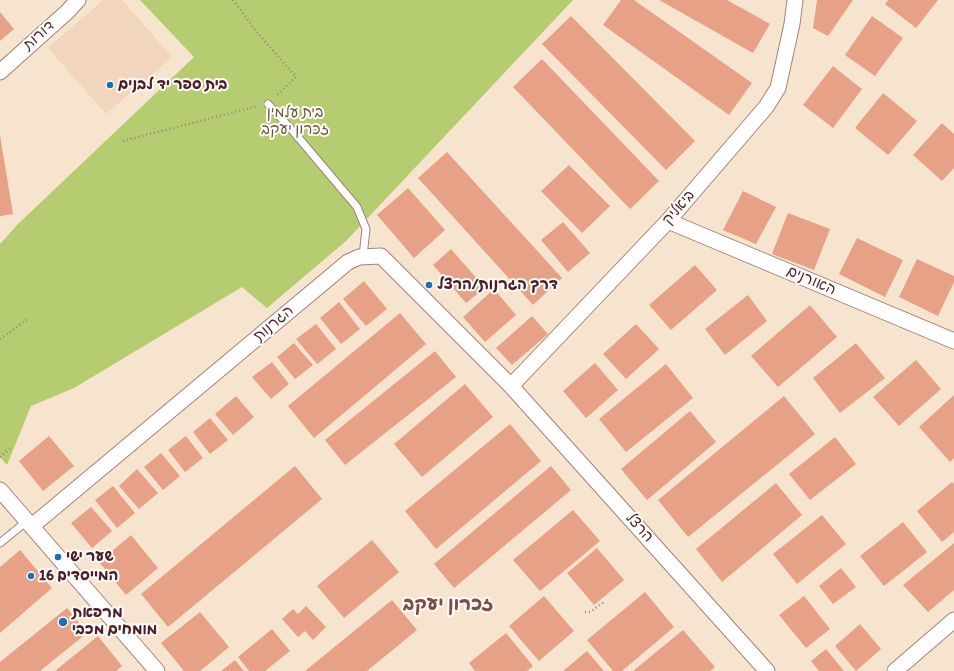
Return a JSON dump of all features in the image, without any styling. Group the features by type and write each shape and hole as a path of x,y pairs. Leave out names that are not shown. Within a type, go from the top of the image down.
{"street":[{"name":"דורות","path":"0,72 78,0"},
{"name":"ביאליק","path":"511,386 668,221 766,107 778,88 792,24 795,0"},
{"name":"האורנים","path":"668,221 954,341"},
{"name":"הגרנות","path":"29,524 348,262 359,257 381,256 511,386"},
{"name":"הרצל","path":"511,386 767,671"},
{"path":"0,490 157,671"},
{"path":"895,671 954,620"}],"lane":[{"path":"268,104 357,207 366,229 363,256"},
{"path":"0,543 29,524"}],"path":[{"path":"123,141 268,104 296,77 256,32 234,0"},
{"path":"0,339 29,318"},
{"path":"0,457 12,447"},
{"path":"585,612 590,612 604,602"}],"shaded area":[{"name":"בית ספר יד לבנים","path":"103,0 122,0 172,57 106,114 48,48"}],"green space":[{"name":"בית עלמין זכרון יעקב","path":"140,0 573,0 346,241 267,308 242,287 74,388 31,406 7,465 0,457 0,244 18,224 194,57"}],"building":[{"path":"621,0 634,0 752,83 729,115 603,25"},
{"path":"659,0 727,0 770,24 753,53"},
{"path":"817,0 853,0 828,36 813,28"},
{"path":"888,0 938,0 916,28 885,4"},
{"path":"0,12 14,29 0,41"},
{"path":"571,16 695,141 666,170 542,44"},
{"path":"872,16 903,38 875,76 845,55"},
{"path":"542,59 659,181 630,209 513,87"},
{"path":"833,66 862,89 833,128 803,105"},
{"path":"883,93 917,121 888,155 855,128"},
{"path":"942,123 954,134 954,168 942,181 913,155"},
{"path":"0,135 13,214 0,216"},
{"path":"447,152 562,278 533,305 418,178"},
{"path":"569,165 610,206 582,233 541,191"},
{"path":"408,188 445,230 414,258 377,215"},
{"path":"743,191 776,207 756,244 723,230"},
{"path":"788,213 830,229 814,270 772,254"},
{"path":"563,222 590,253 568,272 541,240"},
{"path":"857,238 903,260 885,297 839,274"},
{"path":"451,249 485,288 466,303 433,265"},
{"path":"917,259 954,276 954,282 938,316 899,297"},
{"path":"695,265 717,290 671,330 649,305"},
{"path":"364,281 387,309 366,326 343,299"},
{"path":"494,289 516,315 485,342 463,317"},
{"path":"748,295 767,321 725,355 705,329"},
{"path":"339,302 360,329 341,344 320,318"},
{"path":"810,305 837,337 778,387 751,356"},
{"path":"400,313 426,344 314,438 288,406"},
{"path":"532,316 548,334 512,365 496,348"},
{"path":"316,324 336,349 317,364 296,339"},
{"path":"636,324 659,349 626,379 603,354"},
{"path":"294,343 313,365 295,379 277,357"},
{"path":"856,343 885,378 840,413 813,378"},
{"path":"435,351 456,377 345,465 325,440"},
{"path":"916,360 941,389 899,426 873,397"},
{"path":"272,362 289,384 271,399 252,377"},
{"path":"595,363 618,390 586,418 563,391"},
{"path":"666,364 693,398 626,452 599,419"},
{"path":"465,384 493,417 422,477 394,444"},
{"path":"954,395 954,458 950,462 919,427"},
{"path":"236,396 254,417 233,435 215,414"},
{"path":"784,396 815,434 688,537 658,500"},
{"path":"690,411 716,442 647,500 621,469"},
{"path":"210,418 228,440 210,454 193,432"},
{"path":"510,424 541,461 436,549 405,511"},
{"path":"49,436 74,466 43,491 19,461"},
{"path":"186,436 203,458 185,472 168,450"},
{"path":"835,437 856,464 810,500 789,474"},
{"path":"161,453 180,476 163,490 144,467"},
{"path":"295,466 322,499 168,627 141,594"},
{"path":"551,466 571,490 454,588 434,564"},
{"path":"137,469 158,493 139,509 119,486"},
{"path":"952,482 954,484 954,532 942,542 917,511"},
{"path":"776,483 802,515 722,582 696,549"},
{"path":"113,486 135,513 117,528 95,500"},
{"path":"91,507 112,531 92,548 71,523"},
{"path":"573,510 600,541 540,591 513,560"},
{"path":"822,515 846,544 797,584 773,554"},
{"path":"903,522 927,552 884,586 860,556"},
{"path":"131,535 158,568 126,595 99,562"},
{"path":"372,540 399,572 344,618 317,586"},
{"path":"954,543 954,590 928,612 903,585"},
{"path":"597,548 624,580 594,605 567,573"},
{"path":"20,550 52,588 0,633 0,567"},
{"path":"841,568 856,587 833,604 819,586"},
{"path":"645,592 674,627 622,671 613,671 587,640"},
{"path":"544,596 574,631 539,661 509,626"},
{"path":"804,596 830,629 806,648 779,615"},
{"path":"392,600 417,630 367,671 305,671"},
{"path":"306,606 326,627 313,640 305,631 298,637 282,619 293,609 298,614"},
{"path":"67,608 87,633 40,671 0,671 0,662"},
{"path":"200,612 229,647 200,671 184,671 161,643"},
{"path":"860,624 881,649 856,671 835,646"},
{"path":"272,629 290,651 265,671 249,671 238,657"},
{"path":"683,630 715,667 710,671 633,671"},
{"path":"506,633 533,666 527,671 475,671 469,663"},
{"path":"98,636 122,666 116,671 55,671"},
{"path":"826,649 844,671 819,671 811,661"},
{"path":"587,651 604,671 563,671"},
{"path":"235,660 244,671 221,671"}],"place":[{"name":"בית ספר יד לבנים","path":"110,85"},
{"name":"דרך הגרנות/הרצל","path":"429,285"},
{"name":"שער ישי","path":"58,557"},
{"name":"16 המייסדים","path":"31,576"},
{"name":"מרפאת מומחים מכבי","path":"63,622"}],"district":[{"name":"זכרון יעקב","path":"448,605"}]}
